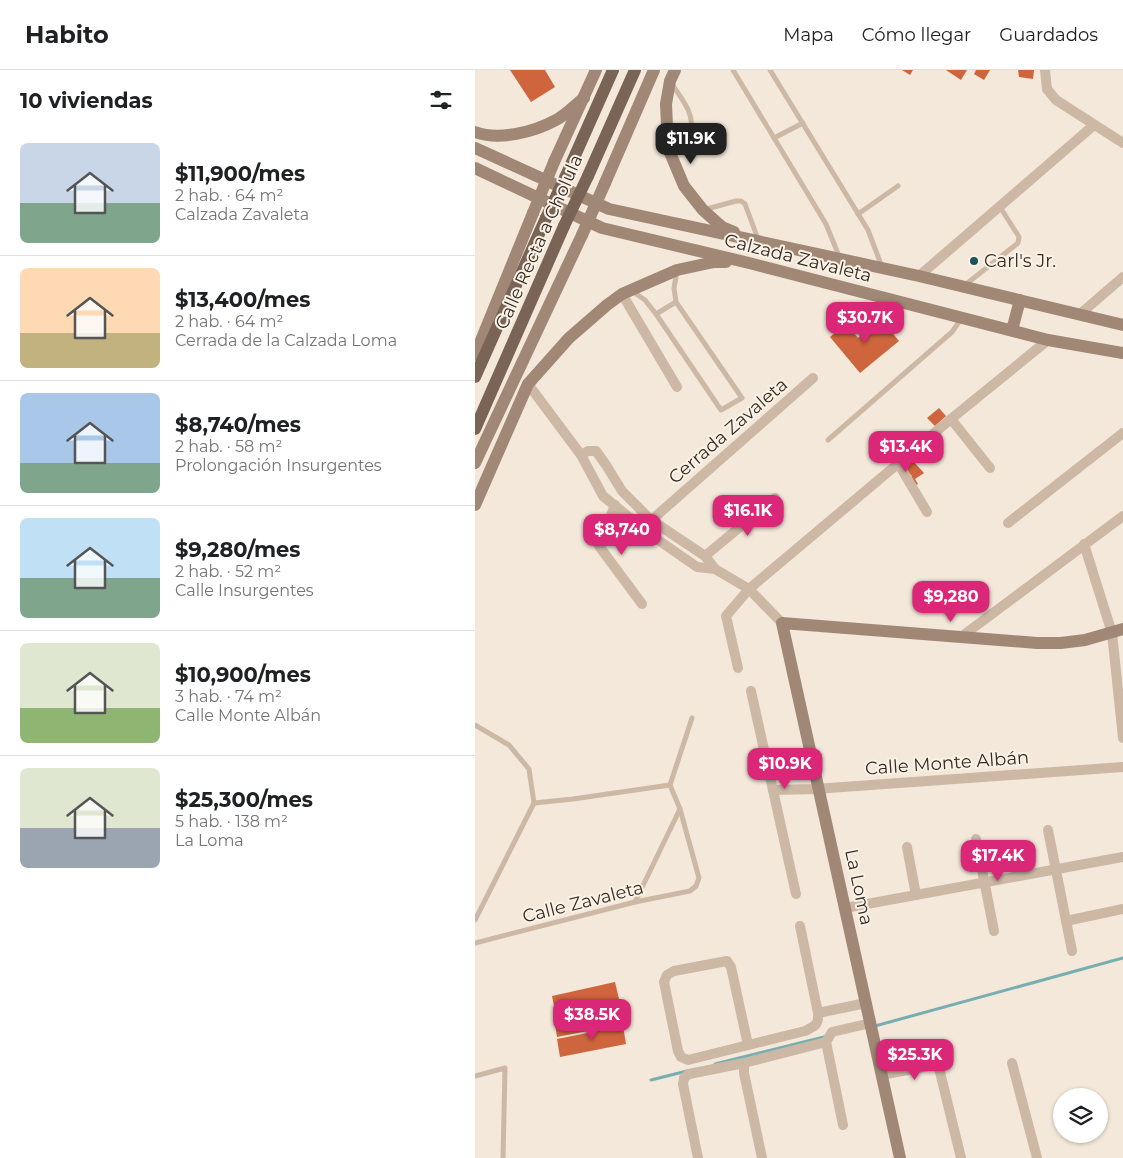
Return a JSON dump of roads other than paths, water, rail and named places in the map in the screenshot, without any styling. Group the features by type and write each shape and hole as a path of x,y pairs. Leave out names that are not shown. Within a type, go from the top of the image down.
{"main road":[{"path":"475,355 554,162 596,70"},
{"name":"Calle Recta a Cholula","path":"475,377 613,70"},
{"name":"Calle Recta a Cholula","path":"475,429 563,226 588,176 635,70"},
{"path":"475,463 582,235 654,70"},
{"path":"673,75 666,104 667,144 684,186 703,210 722,227 755,241"},
{"path":"475,132 509,135 533,130 557,120 584,98"},
{"name":"Calzada Zavaleta","path":"475,148 609,210 919,276 1123,325"},
{"name":"Calzada Zavaleta","path":"475,168 602,228 749,263 1048,340 1123,353"},
{"path":"475,505 529,384 569,338 607,305 626,292 677,270 714,262 749,263"},
{"path":"1013,330 1020,300"},
{"path":"782,623 1037,643 1085,640 1118,631"},
{"name":"La Loma","path":"782,623 900,1158"}],"street":[{"path":"1045,70 1047,88 1057,100 1123,142"},
{"path":"919,276 1094,125"},
{"path":"1079,315 1123,277"},
{"path":"626,292 677,388"},
{"path":"738,668 727,616 749,589 1048,340"},
{"name":"Cerrada Zavaleta","path":"643,528 813,378"},
{"path":"529,384 581,455 603,496 697,567 715,569"},
{"path":"951,419 990,468"},
{"path":"1008,523 1123,433"},
{"path":"581,455 588,451 596,451 622,491 651,520 705,556 715,569 749,589 782,623"},
{"path":"898,463 927,512"},
{"path":"705,556 775,498"},
{"path":"615,505 599,546 642,604"},
{"path":"961,637 1123,516"},
{"path":"1084,544 1118,631 1123,738"},
{"path":"751,691 796,894"},
{"name":"Calle Monte Albán","path":"773,790 1123,767"},
{"path":"1048,830 1072,951"},
{"path":"976,838 994,931"},
{"path":"907,847 916,895"},
{"path":"845,908 1123,857"},
{"path":"1066,921 1123,910"},
{"path":"748,1045 731,967 727,961 674,971 667,975 664,982 678,1051 681,1057 688,1060 748,1045 805,1030 815,1026 819,1021 819,1013 800,926"},
{"path":"819,1013 865,1003"},
{"path":"843,1125 826,1042 832,1032 871,1023"},
{"path":"698,1158 683,1084 684,1078 689,1074 744,1063 826,1042"},
{"path":"744,1063 744,1073 762,1158"},
{"path":"1012,1063 1037,1158"},
{"path":"882,1075 937,1065 961,1158"}],"lane":[{"path":"733,70 826,224 840,259"},
{"path":"770,70 868,230 882,268"},
{"path":"669,148 688,135 691,124 689,112 673,75"},
{"path":"774,138 803,123"},
{"path":"858,214 898,186"},
{"path":"703,210 741,201 745,204 755,241"},
{"path":"963,287 1018,243 1019,237 999,207"},
{"path":"626,292 645,300 721,410 742,398 676,302 674,288 677,270"},
{"path":"656,314 676,302"},
{"path":"828,440 952,332 961,318"},
{"path":"635,902 680,809 670,785 692,718"},
{"path":"475,724 509,745 529,769 535,803 475,920"},
{"path":"535,803 670,785"},
{"name":"Calle Zavaleta","path":"475,943 635,902 691,891 697,886 699,878 680,809"},
{"path":"475,1076 505,1068 503,1158"}],"waterway":[{"path":"875,1026 1123,958"},
{"path":"715,1064 828,1036"},
{"path":"651,1080 687,1071"}],"place":[{"name":"Carl's Jr.","path":"974,261"}]}
